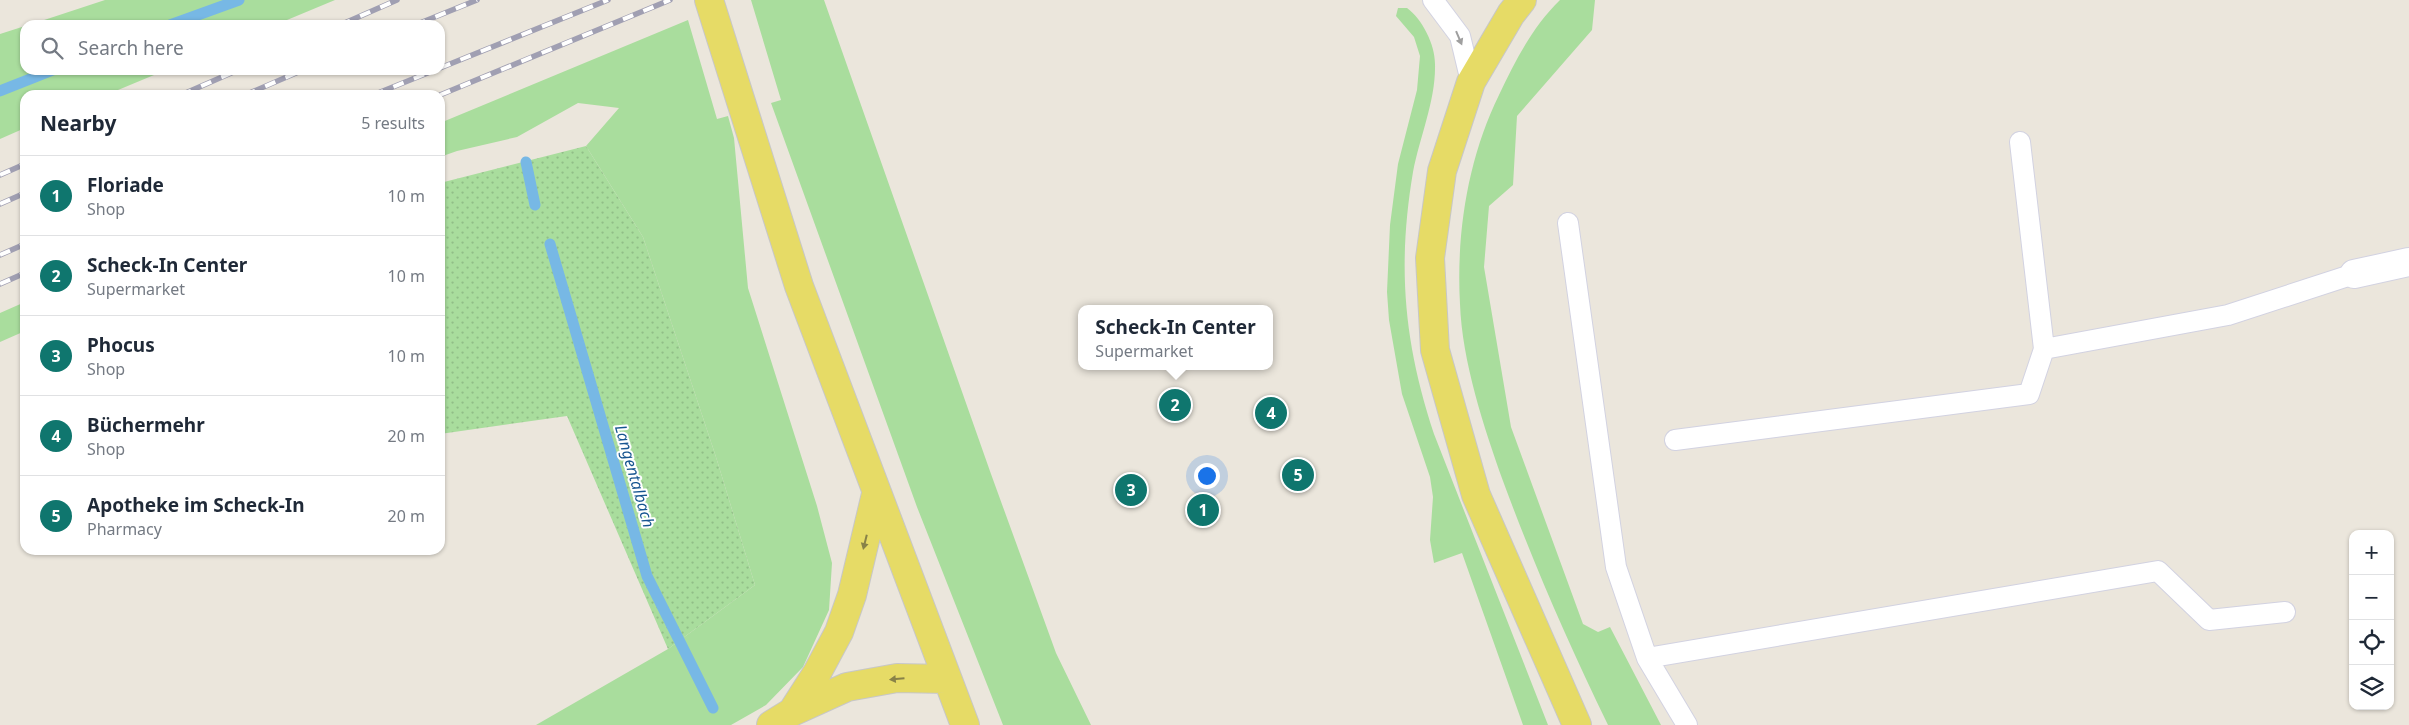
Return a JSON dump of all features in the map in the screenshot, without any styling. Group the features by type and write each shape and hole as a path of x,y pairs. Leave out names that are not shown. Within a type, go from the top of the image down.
{"main road":[{"path":"709,0 799,286 876,494 965,725"},
{"path":"1522,0 1511,14 1471,82 1442,171 1430,258 1435,350 1476,495 1577,725"},
{"path":"782,718 817,673 839,632 852,595 876,494"},
{"path":"782,718 847,687 897,678 946,679"}],"street":[{"path":"2354,274 2409,262"}],"lane":[{"path":"1434,0 1460,36 1471,82"},
{"path":"1675,440 2029,394 2044,349 2020,142"},
{"path":"1568,224 1616,567 1647,658 1687,725"},
{"path":"2044,349 2228,315 2354,274"},
{"path":"1647,658 2158,572 2209,620 2285,612"}],"green space":[{"path":"105,0 335,0 287,20 44,20"},
{"path":"751,0 824,0 1056,653 1091,725 1003,725 917,507 771,103 781,100"},
{"path":"1560,0 1595,0 1592,30 1517,116 1513,185 1489,206 1484,267 1511,427 1583,624 1598,632 1610,627 1661,725 1608,725 1552,604 1503,481 1475,394 1465,348 1460,304 1460,250 1466,197 1479,144 1488,119 1518,57 1541,21"},
{"path":"1398,8 1407,8 1422,25 1433,48 1435,64 1433,91 1413,172 1405,240 1406,304 1416,368 1434,434 1548,725 1523,725 1462,553 1434,563 1430,540 1433,497 1430,477 1402,394 1389,320 1387,292 1390,225 1398,164 1417,90 1420,56 1414,37 1396,16"},
{"path":"688,20 717,119 728,116 734,138 748,288 817,506 832,563 829,610 803,667 766,705 731,725 536,725 668,649 755,585 716,457 643,237 586,146 619,108 578,103 517,137 445,155 445,121"},
{"path":"20,28 20,75 154,75 118,90 20,90 20,130 0,139 0,34"},
{"path":"586,146 643,237 716,457 755,585 668,649 567,416 445,433 445,182"},
{"path":"20,304 20,333 0,342 0,313"}],"waterway":[{"name":"Langentalbach","path":"184,20 239,0"},
{"name":"Langentalbach","path":"0,91 40,75"},
{"name":"Langentalbach","path":"526,162 535,205"},
{"name":"Langentalbach","path":"550,244 647,576 713,708"}],"railway":[{"path":"351,20 397,0"},
{"path":"427,20 477,0"},
{"path":"445,66 608,0"},
{"path":"445,93 670,0"},
{"path":"192,90 227,75"},
{"path":"257,90 291,75"},
{"path":"385,90 423,75"},
{"path":"0,175 20,166"},
{"path":"0,204 20,195"},
{"path":"0,255 20,246"},
{"path":"0,284 20,275"}],"place":[{"name":"Scheck-In Center","path":"1175,405"},
{"name":"Büchermehr","path":"1271,413"},
{"name":"Apotheke im Scheck-In","path":"1298,475"},
{"name":"Phocus","path":"1131,490"},
{"name":"Floriade","path":"1203,510"}]}
